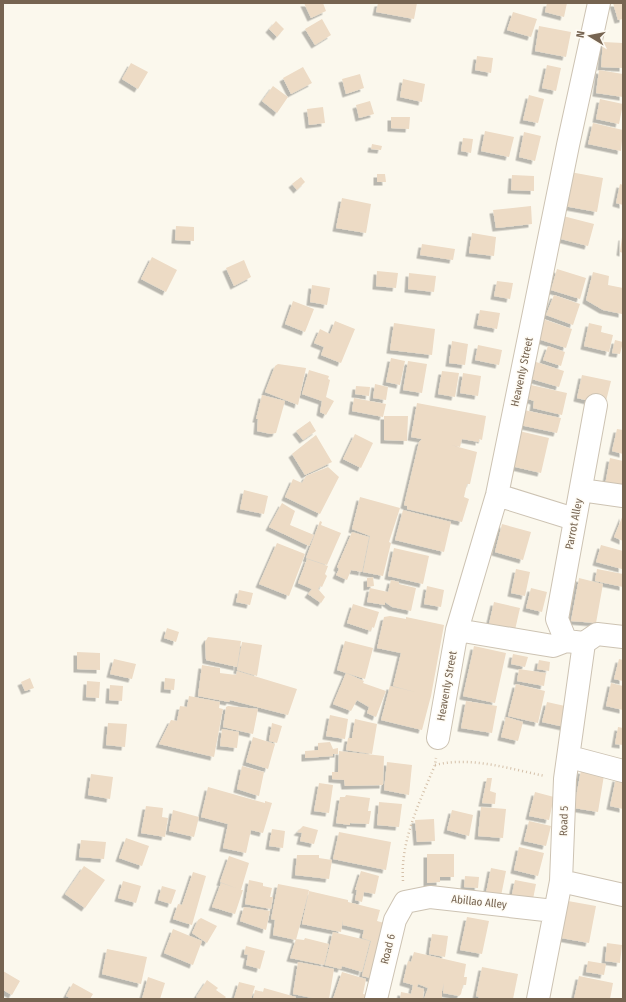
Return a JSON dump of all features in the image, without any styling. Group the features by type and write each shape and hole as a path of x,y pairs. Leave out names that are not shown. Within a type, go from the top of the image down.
{"street":[{"name":"Heavenly Street","path":"438,738 457,630 497,495 568,145 599,3"},
{"name":"Parrot Alley","path":"575,642 557,619 574,519 581,490 596,405"},
{"path":"581,490 623,496"},
{"path":"497,495 574,519"},
{"path":"457,630 553,646 575,642 597,634 623,637"},
{"name":"Road 5","path":"538,999 561,881 566,779 570,757 575,642"},
{"path":"570,757 623,771"},
{"path":"561,881 623,895"},
{"name":"Abillao Alley","path":"404,902 430,897 554,911"},
{"name":"Road 6","path":"376,999 394,920 404,902"}],"path":[{"path":"404,902 402,867 405,846 435,765 438,738"},
{"path":"435,765 450,762 481,763 566,779"}],"building":[{"path":"304,3 323,3 326,11 311,18"},
{"path":"378,3 417,3 414,19 376,12"},
{"path":"547,3 567,3 564,17 545,12"},
{"path":"613,3 623,3 623,19 618,20"},
{"path":"513,12 537,19 531,37 507,30"},
{"path":"322,19 331,35 315,45 305,29"},
{"path":"276,21 284,29 277,37 269,29"},
{"path":"539,26 571,32 566,57 535,51"},
{"path":"603,42 623,43 623,68 601,67"},
{"path":"477,56 493,58 491,73 475,70"},
{"path":"131,63 148,72 138,89 122,79"},
{"path":"547,65 561,68 556,91 542,88"},
{"path":"303,67 312,83 291,94 283,78"},
{"path":"599,70 623,74 623,97 596,93"},
{"path":"360,74 364,88 346,94 342,79"},
{"path":"403,79 425,84 422,102 400,97"},
{"path":"273,86 288,97 277,113 262,101"},
{"path":"529,95 544,99 538,123 523,120"},
{"path":"600,99 623,104 619,124 596,119"},
{"path":"370,101 374,114 359,118 356,105"},
{"path":"323,107 325,123 309,125 307,109"},
{"path":"391,117 410,117 409,129 391,128"},
{"path":"593,123 623,130 621,151 588,144"},
{"path":"485,131 514,137 509,157 481,151"},
{"path":"524,132 541,136 535,161 519,157"},
{"path":"463,138 473,139 471,153 461,151"},
{"path":"372,144 382,146 381,150 371,149"},
{"path":"570,172 603,178 597,212 564,206"},
{"path":"377,174 385,174 386,182 377,182"},
{"path":"512,175 534,176 534,191 511,190"},
{"path":"301,177 305,182 297,190 292,184"},
{"path":"620,184 623,185 623,205 616,203"},
{"path":"342,198 371,204 366,233 336,228"},
{"path":"531,206 532,224 496,228 493,210"},
{"path":"563,216 594,224 588,246 557,238"},
{"path":"176,226 194,227 194,241 175,240"},
{"path":"472,233 496,237 494,256 469,253"},
{"path":"623,237 623,253 620,252"},
{"path":"422,244 455,249 453,260 420,255"},
{"path":"152,257 177,270 166,292 141,279"},
{"path":"244,260 251,277 234,286 226,268"},
{"path":"557,269 586,278 580,299 551,290"},
{"path":"377,271 398,273 396,288 376,286"},
{"path":"593,272 609,276 608,285 623,288 622,314 603,310 586,300"},
{"path":"409,273 436,276 434,292 408,289"},
{"path":"497,281 513,283 510,299 494,296"},
{"path":"312,285 330,288 327,305 310,302"},
{"path":"554,295 580,304 573,325 546,315"},
{"path":"293,301 314,309 305,332 285,324"},
{"path":"480,310 500,313 497,329 477,325"},
{"path":"540,318 572,329 566,348 535,338"},
{"path":"335,321 355,329 341,363 321,355 324,347 314,343 320,329 330,334"},
{"path":"394,323 435,329 432,355 390,350"},
{"path":"589,323 602,326 601,332 613,335 609,352 584,346"},
{"path":"615,340 623,342 620,354 612,353"},
{"path":"452,341 468,344 465,365 449,363"},
{"path":"478,345 502,350 499,365 475,360"},
{"path":"548,346 565,352 561,366 543,360"},
{"path":"391,358 405,361 400,385 386,382"},
{"path":"408,361 427,364 422,393 403,390"},
{"path":"533,361 564,371 559,387 528,378"},
{"path":"278,364 306,368 298,405 265,392 275,366"},
{"path":"309,370 329,376 328,379 330,380 326,397 334,401 326,415 320,412 322,401 302,394"},
{"path":"442,371 459,373 455,397 438,394"},
{"path":"463,373 481,376 478,396 460,393"},
{"path":"582,375 611,381 605,405 577,398"},
{"path":"375,384 388,387 386,400 373,398"},
{"path":"531,385 567,393 562,415 533,408 534,401 528,399"},
{"path":"356,386 370,387 369,396 355,394"},
{"path":"262,395 285,401 276,433 271,434 257,431 258,419 256,419"},
{"path":"354,398 386,404 383,417 352,411"},
{"path":"417,403 486,416 482,440 479,439 479,442 462,439 460,447 451,445 477,452 470,484 467,484 464,497 469,499 462,522 407,509 407,506 404,505 419,442 422,439 411,437"},
{"path":"524,410 561,418 557,433 520,425"},
{"path":"384,416 408,416 407,441 384,440"},
{"path":"310,421 316,431 303,440 296,431"},
{"path":"617,429 623,430 623,454 612,451"},
{"path":"519,431 549,438 541,473 511,466"},
{"path":"355,434 373,443 361,468 343,459"},
{"path":"316,435 332,462 305,475 292,454"},
{"path":"610,458 623,461 623,488 605,485"},
{"path":"328,467 339,477 320,514 285,497 293,479 302,483 306,476"},
{"path":"244,490 268,496 264,514 240,509"},
{"path":"360,497 400,508 389,542 391,543 383,576 363,572 370,536 352,529"},
{"path":"282,503 295,511 290,525 314,535 309,546 269,527"},
{"path":"403,510 451,522 444,552 395,540"},
{"path":"623,515 623,541 614,537"},
{"path":"320,521 322,522 321,525 341,533 327,565 306,558"},
{"path":"502,524 531,532 523,560 495,552"},
{"path":"352,532 369,537 362,572 351,570 347,580 336,575 339,569 337,567"},
{"path":"277,543 305,554 289,596 259,584"},
{"path":"601,545 623,551 622,569 596,562"},
{"path":"394,548 429,556 423,584 388,576"},
{"path":"307,559 328,566 325,574 327,576 322,587 320,586 318,589 325,597 321,603 308,594 312,589 298,583"},
{"path":"516,569 530,572 525,596 511,593"},
{"path":"597,569 623,574 623,587 595,581"},
{"path":"373,577 374,586 367,587 367,578"},
{"path":"579,578 603,584 596,623 571,621"},
{"path":"391,580 399,582 399,584 416,588 411,611 392,607 385,602 385,605 367,602 370,588 388,592"},
{"path":"427,586 444,590 441,607 424,604"},
{"path":"531,588 547,592 542,612 526,608"},
{"path":"239,590 253,593 250,605 236,602"},
{"path":"494,602 520,608 515,630 489,624"},
{"path":"353,604 379,612 374,628 372,627 371,631 347,623"},
{"path":"390,616 406,619 406,617 444,625 431,696 422,730 381,720 390,686 415,692 393,686 401,653 377,648 384,617"},
{"path":"167,628 179,632 176,642 164,638"},
{"path":"208,637 241,641 237,667 206,660 205,642"},
{"path":"345,641 373,648 365,679 337,670"},
{"path":"242,642 262,645 257,676 237,670"},
{"path":"474,646 506,653 495,703 463,696"},
{"path":"77,652 100,653 100,670 77,669"},
{"path":"513,654 528,657 525,667 511,664"},
{"path":"114,659 136,664 132,679 110,674"},
{"path":"619,659 623,660 623,681 614,679"},
{"path":"539,660 550,662 549,671 537,669"},
{"path":"202,665 220,668 220,673 236,675 237,671 297,689 288,715 230,700 229,702 198,696"},
{"path":"519,669 546,673 544,686 517,681"},
{"path":"346,673 364,681 363,683 386,691 376,717 367,713 369,707 357,700 351,711 333,704"},
{"path":"30,678 34,688 25,691 21,682"},
{"path":"165,678 175,679 174,690 164,689"},
{"path":"87,681 100,682 99,698 86,697"},
{"path":"611,683 623,686 623,710 606,706"},
{"path":"516,684 545,691 538,723 508,716"},
{"path":"110,685 123,686 122,701 109,700"},
{"path":"189,696 220,702 219,708 223,709 214,757 159,744 171,720 177,721 180,706 187,707"},
{"path":"466,701 497,706 492,733 461,728"},
{"path":"547,702 574,708 569,728 542,722"},
{"path":"226,707 258,709 253,734 223,727"},
{"path":"330,715 348,719 345,739 326,736"},
{"path":"506,717 523,722 518,741 501,737"},
{"path":"355,719 377,724 372,754 346,750 348,738 352,738"},
{"path":"108,723 127,724 125,747 106,745"},
{"path":"272,723 282,726 277,743 269,741"},
{"path":"618,727 623,728 623,745 615,744"},
{"path":"222,729 239,732 237,748 220,746"},
{"path":"253,737 275,744 268,769 246,762"},
{"path":"330,742 333,749 338,748 338,754 333,754 333,756 305,758 305,751 318,750 318,743"},
{"path":"339,751 384,756 383,785 345,786 344,780 332,779 332,772 338,772"},
{"path":"387,762 412,765 409,795 384,790"},
{"path":"242,766 264,772 259,796 237,789"},
{"path":"581,770 604,775 598,812 574,808"},
{"path":"91,774 113,777 110,799 88,795"},
{"path":"487,778 492,778 490,791 496,793 495,804 482,803"},
{"path":"616,778 623,780 623,809 610,806"},
{"path":"319,783 333,785 329,813 314,811"},
{"path":"208,787 265,803 265,801 272,803 263,833 251,830 246,853 223,848 228,824 201,817"},
{"path":"535,792 554,797 549,820 529,816"},
{"path":"346,795 370,798 368,811 371,811 369,824 350,823 350,825 336,823 340,797 345,797"},
{"path":"379,802 402,804 399,827 377,825"},
{"path":"146,806 163,808 162,817 168,818 165,837 141,833"},
{"path":"481,807 506,809 503,838 478,836"},
{"path":"173,810 199,817 194,837 169,831"},
{"path":"452,810 473,815 469,836 447,830"},
{"path":"434,819 435,841 417,842 415,820"},
{"path":"529,821 551,826 546,846 524,841"},
{"path":"303,826 318,830 314,844 300,841 302,833 297,832"},
{"path":"272,829 285,831 283,848 269,846"},
{"path":"339,832 391,842 386,870 333,859"},
{"path":"126,838 149,846 142,866 119,858"},
{"path":"81,840 106,842 104,859 79,857"},
{"path":"519,847 544,853 538,876 514,870"},
{"path":"427,854 454,854 454,877 440,877 440,882 427,883"},
{"path":"297,855 319,855 319,858 332,860 329,879 295,875"},
{"path":"229,856 249,863 241,890 243,890 235,914 212,907 221,883 236,888 220,882"},
{"path":"84,866 105,880 85,908 65,894"},
{"path":"491,868 506,871 501,896 486,893"},
{"path":"361,871 379,876 375,894 364,892 362,902 355,900 357,890 355,890"},
{"path":"193,872 206,876 192,925 173,919 178,904 182,905"},
{"path":"465,876 479,877 478,888 464,887"},
{"path":"249,880 263,883 263,886 272,888 270,897 273,897 271,909 245,904"},
{"path":"515,880 536,884 532,904 511,899"},
{"path":"123,881 141,886 136,903 118,898"},
{"path":"278,884 309,890 296,940 273,935 275,920 271,919"},
{"path":"162,886 176,890 171,904 158,900"},
{"path":"309,891 348,900 348,902 380,910 377,921 388,924 379,980 362,976 371,941 362,938 364,930 343,925 343,920 341,932 302,924"},
{"path":"568,901 596,906 589,943 561,938"},
{"path":"244,907 270,911 266,930 240,921"},
{"path":"467,917 489,921 482,954 460,950"},
{"path":"201,918 217,926 207,943 192,933 198,920"},
{"path":"173,929 202,941 193,965 164,953"},
{"path":"333,932 370,941 362,972 342,966 341,969 325,965"},
{"path":"432,934 448,936 445,957 429,954"},
{"path":"305,938 329,944 324,965 290,958 296,939 304,940"},
{"path":"607,943 622,945 620,963 605,961"},
{"path":"246,946 265,951 260,969 246,965 248,955 244,954"},
{"path":"107,949 147,957 141,984 102,974"},
{"path":"414,952 466,964 464,977 467,977 466,985 463,985 461,994 459,996 443,993 444,983 442,999 424,999 428,988 418,984 417,987 424,989 423,999 400,999 401,992 411,994 413,985 403,982 408,961 411,962"},
{"path":"588,961 606,964 604,975 586,972"},
{"path":"298,962 334,969 329,999 317,999 293,994"},
{"path":"482,967 518,974 513,999 478,999 479,997 476,996"},
{"path":"3,971 20,981 12,995 3,990"},
{"path":"342,972 366,979 363,994 371,996 370,999 333,999"},
{"path":"579,976 613,983 610,999 574,999"},
{"path":"148,977 165,983 160,999 142,999"},
{"path":"207,980 218,988 216,990 226,997 224,999 199,999 196,997"},
{"path":"239,982 255,986 251,999 234,999"},
{"path":"73,983 93,994 90,999 72,999 66,996"},
{"path":"264,988 296,997 295,999 253,999 255,990 263,992"}]}
